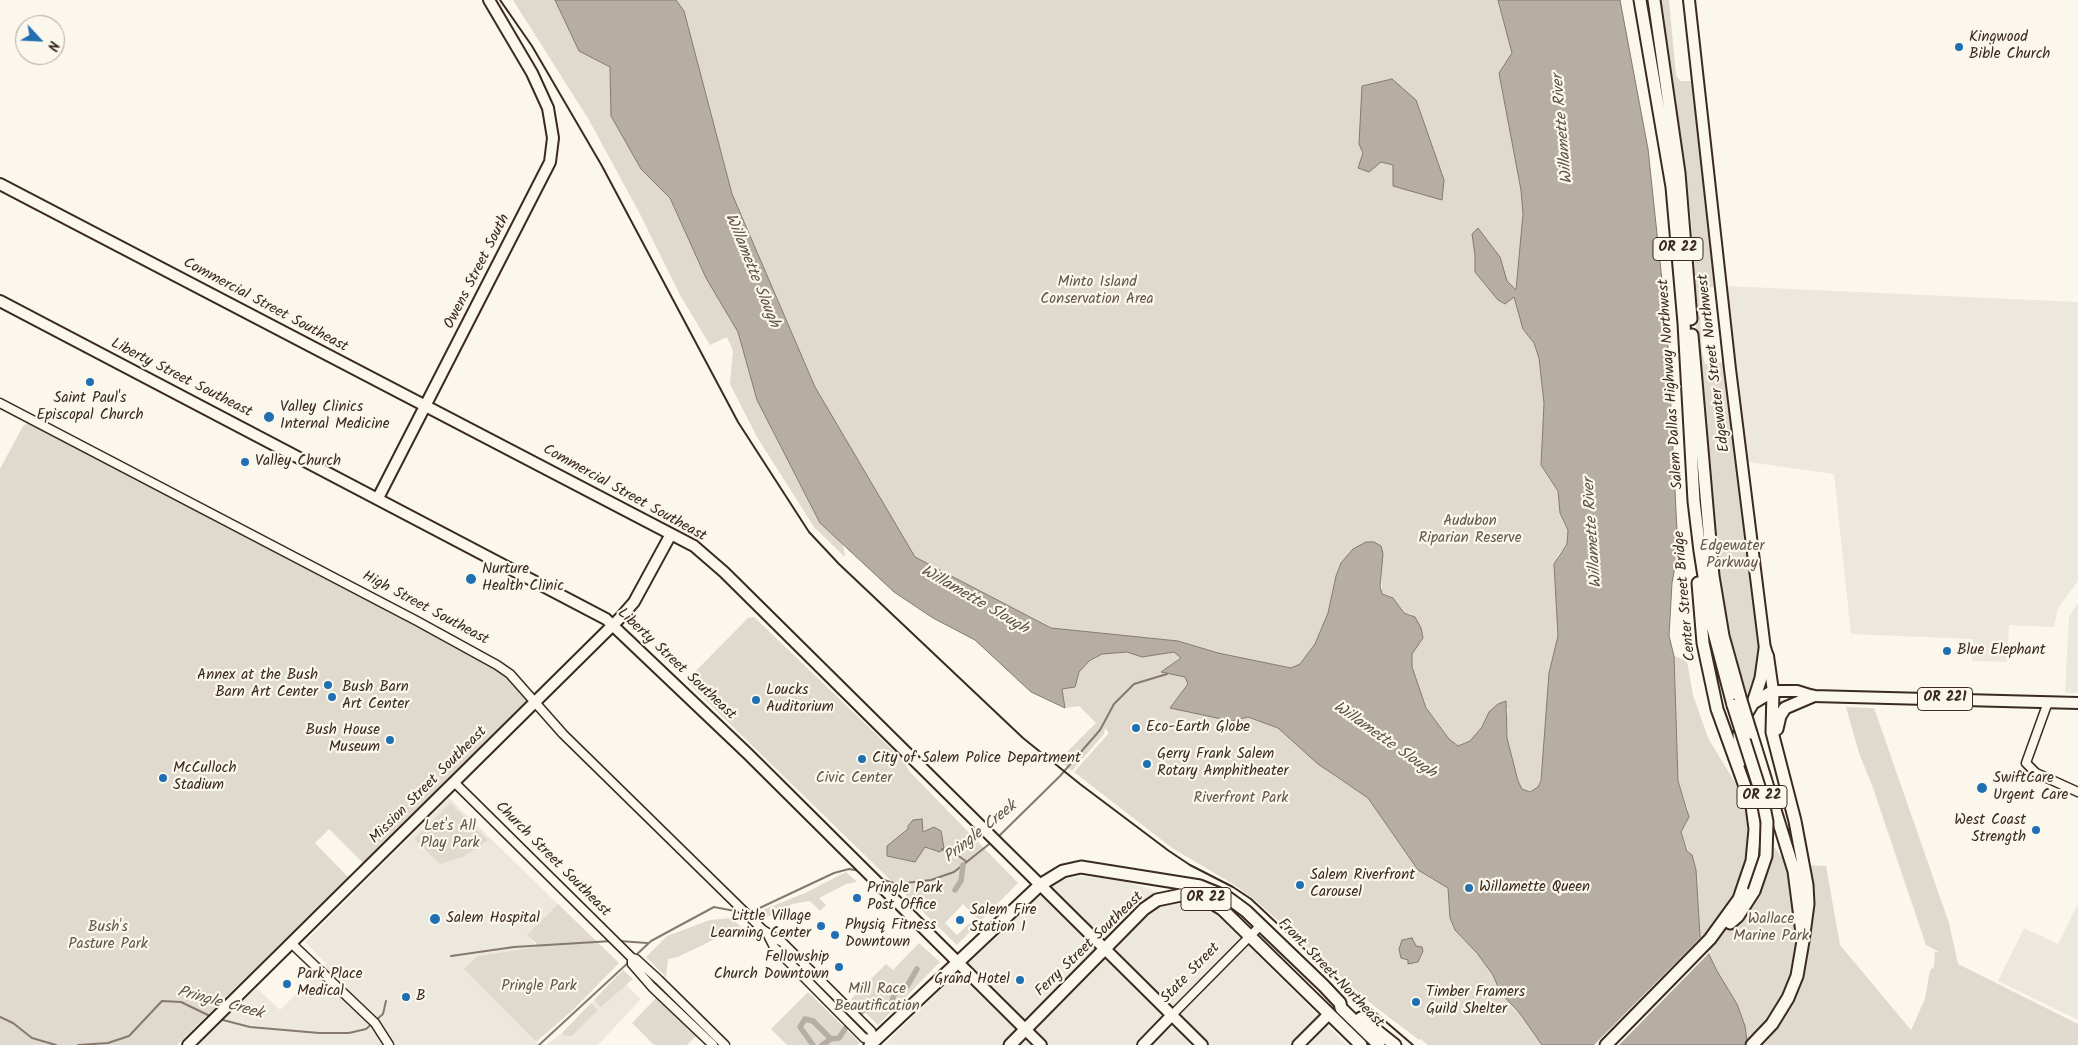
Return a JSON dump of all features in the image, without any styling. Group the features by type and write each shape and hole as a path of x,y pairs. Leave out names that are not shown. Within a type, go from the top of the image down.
{"highway":[{"name":"Salem Dallas Highway Northwest","path":"1640,0 1672,187 1683,314 1694,501 1708,602 1717,649 1737,701"},
{"name":"Salem Dallas Highway Northwest","path":"1655,0 1674,134 1684,223 1709,545 1723,636 1737,701"},
{"name":"Center Street Bridge","path":"1694,501 1700,614 1707,664 1722,725 1741,779 1748,792 1754,815 1754,850 1747,881 1731,912 1710,939"},
{"path":"1748,792 1738,745 1742,724 1753,704 1761,678 1765,648"},
{"path":"1753,704 1773,690"},
{"path":"1773,690 1772,732 1778,746"},
{"path":"1803,940 1808,904 1807,885 1778,746 1778,721 1785,708 1813,696"},
{"name":"Center Street Bridge","path":"1606,1045 1710,939 1738,916 1762,874 1767,844 1766,822 1762,796 1737,701"},
{"name":"OR 22","path":"1737,701 1751,733 1794,871 1803,940 1797,976 1788,998 1772,1024 1752,1045"},
{"name":"OR 22","path":"875,1043 1044,881 1076,868 1096,869 1200,886 1215,891 1238,904 1261,925"},
{"name":"Ferry Street Southeast","path":"1010,1045 1150,904 1176,896 1193,896 1214,903 1250,936"},
{"name":"Front Street Northeast","path":"1261,925 1340,1003 1341,1008 1378,1045"},
{"name":"Front Street Northeast","path":"1250,936 1361,1045"},
{"name":"OR 22","path":"1340,1003 1345,1004 1395,1045"}],"main road":[{"name":"Owens Street South","path":"378,498 543,179 553,150 552,124 543,96 508,29 489,0"},
{"name":"Edgewater Street Northwest","path":"1689,0 1729,359 1765,648 1773,690"},
{"name":"Commercial Street Southeast","path":"0,184 694,546 713,562 1008,855 1029,875 1044,881"},
{"name":"Liberty Street Southeast","path":"0,301 574,601 613,625 748,754 1041,1045"},
{"name":"Mission Street Southeast","path":"188,1045 613,625 634,602 671,534"},
{"path":"1773,690 1797,691 1813,696"},
{"name":"OR 221","path":"1813,696 2078,703"},
{"path":"1044,881 1104,949 1202,1045"},
{"path":"1298,1045 1329,1014"},
{"name":"State Street","path":"1143,1045 1172,1015"}],"street":[{"name":"High Street Southeast","path":"0,403 497,665 519,683 563,734 768,935 774,947 864,1038 875,1043"},
{"path":"2048,702 2026,763 2036,773 2078,792"},
{"name":"Church Street Southeast","path":"454,782 632,958 632,964 640,967 725,1045"},
{"name":"State Street","path":"1172,1015 1261,925"},
{"path":"292,943 366,1014 389,1045"},
{"name":"Church Street Southeast","path":"640,967 652,987 713,1045"}],"shaded area":[{"path":"1726,286 2078,302 2078,581 2058,608 2054,627 2009,625 2007,662 1972,661 1973,639 1851,634 1834,474 1748,462"},
{"path":"2078,603 2078,693 2065,693 2069,616"},
{"name":"Salem Hospital","path":"449,798 558,904 528,935 537,947 477,956 464,969 539,1045 196,1045 257,988 280,1010 326,964 305,942"},
{"path":"1081,876 1122,880 1213,910 1347,1045 884,1045 1024,908 1061,880"},
{"path":"2078,903 2078,1020 1998,981 2024,928 2058,944"},
{"path":"617,976 641,999 598,1045 546,1045 564,1032"}],"green space":[{"path":"513,0 555,0 579,51 610,67 611,116 641,169 670,198 706,278 738,332 757,400 820,523 843,545 845,557 814,527 757,437 730,384 733,351 727,337 710,345 680,295 640,214 589,120"},
{"name":"Minto Island Conservation Area","path":"676,0 1498,0 1512,53 1499,73 1521,190 1523,214 1516,291 1523,329 1534,343 1539,358 1544,403 1541,465 1558,491 1560,513 1568,530 1567,544 1558,555 1554,576 1557,594 1558,636 1549,673 1541,781 1538,787 1530,792 1522,789 1518,781 1507,738 1508,708 1489,712 1482,727 1470,741 1458,746 1449,739 1426,708 1412,667 1412,654 1423,638 1411,614 1404,613 1393,598 1382,594 1381,570 1336,576 1328,613 1315,644 1300,664 1291,668 1218,653 1178,641 1051,628 914,557 815,387 732,194 684,11"},
{"name":"Edgewater Parkway","path":"1661,0 1669,0 1676,75 1680,81 1692,81 1714,287 1699,289 1702,352 1705,364 1724,362 1760,655 1761,667 1746,705 1728,638 1716,565 1699,380 1691,218"},
{"name":"Bush's Pasture Park","path":"28,422 492,665 505,674 526,698 526,702 363,863 329,829 315,843 348,877 177,1045 0,1045 0,469 23,426"},
{"name":"Civic Center","path":"754,617 901,758 910,772 1018,883 957,945 686,681 748,618","holes":["922,821 923,832 934,827 941,831 943,845 940,852 925,847 917,857 908,860 887,856 909,827","963,904 976,917 957,935 945,923"]},
{"name":"Riverfront Park","path":"1127,652 1142,657 1174,652 1181,658 1162,672 1185,677 1188,684 1171,708 1228,720 1248,717 1278,728 1330,773 1368,798 1418,870 1433,880 1445,884 1448,888 1450,918 1455,930 1477,953 1493,975 1496,985 1514,1010 1521,1015 1542,1045 1428,1045 1421,1039 1419,1040 1369,1002 1255,900 1233,884 1172,848 1074,772 1109,733 1105,728 1104,734 1072,771 1059,760 1096,723 1079,706 1065,708 1062,689 1075,687 1079,672 1089,661 1102,654"},
{"name":"Wallace Marine Park","path":"1674,656 1687,661 1693,695 1708,738 1742,794 1747,811 1787,864 1826,866 1840,945 1911,1030 1925,999 1930,970 1934,967 1935,952 1939,952 1926,945 1872,785 1859,753 1846,707 1874,708 1949,923 1958,964 2078,1024 2078,1045 1750,1045 1747,1041 1737,1004 1717,971 1700,936 1696,870 1681,832 1687,822 1688,809 1678,781"},
{"name":"Let's All Play Park","path":"450,803 488,840 463,857 440,864 414,839"},
{"path":"846,872 857,882 846,884 819,898 826,905 820,911 810,901 792,904 767,917 760,911 805,893"},
{"name":"Pringle Park","path":"558,904 619,963 573,1010 536,1042 464,969 477,956 536,947 536,943 527,935"},
{"path":"732,918 752,938 721,936 678,957 668,959 666,977 646,957 667,936 710,920"},
{"name":"Mill Race Beautification","path":"919,943 940,962 878,1025 851,999 886,964 893,970"},
{"path":"623,970 633,979 601,1007 594,1000"},
{"name":"Mill Race Beautification","path":"808,992 860,1043 858,1045 787,1045 771,1029"},
{"path":"657,997 698,1034 687,1045 654,1045 632,1023"},
{"path":"591,1003 598,1010 572,1036 564,1036 562,1033"}],"water":[{"path":"555,0 676,0 684,11 732,194 815,387 915,557 1051,628 1178,641 1218,653 1291,668 1300,664 1315,644 1328,613 1336,576 1341,563 1353,549 1366,542 1374,542 1381,546 1383,554 1380,586 1382,594 1393,598 1404,613 1415,617 1421,628 1423,638 1412,654 1412,667 1426,708 1449,739 1458,746 1470,741 1482,727 1489,712 1498,704 1506,701 1507,738 1518,781 1522,789 1530,792 1538,787 1541,781 1549,673 1558,636 1554,564 1567,544 1568,530 1560,513 1558,491 1541,465 1544,403 1539,358 1534,343 1523,329 1514,297 1505,304 1498,300 1475,272 1472,234 1478,228 1500,257 1507,281 1516,290 1523,214 1521,190 1499,73 1512,53 1498,0 1620,0 1648,149 1667,328 1678,551 1672,583 1669,636 1674,656 1678,781 1689,817 1681,832 1687,851 1692,855 1696,870 1700,936 1717,971 1737,1004 1745,1026 1747,1041 1750,1045 1542,1045 1521,1015 1500,992 1493,975 1477,953 1455,930 1450,918 1448,888 1418,870 1368,798 1318,764 1278,728 1248,717 1231,721 1170,708 1188,684 1185,677 1161,672 1181,658 1174,652 1142,657 1127,652 1102,654 1089,661 1079,672 1075,687 1062,689 1065,708 1031,692 975,640 933,618 894,592 820,523 757,400 738,332 706,278 670,198 641,169 611,116 610,67 579,51"},
{"path":"1392,79 1416,100 1444,180 1442,200 1393,186 1393,165 1381,162 1369,172 1358,168 1363,153 1359,144 1362,86"},
{"path":"922,819 923,832 934,827 941,831 944,848 940,852 925,847 915,862 887,856 887,846 908,829 913,820"},
{"path":"1412,938 1416,946 1422,947 1423,951 1418,962 1408,964 1408,960 1401,958 1399,949 1402,940"}],"pier":[{"path":"1703,935 1711,951 1619,1045 1594,1045"}],"waterway":[{"name":"Pringle Creek","path":"998,837 1060,776 1100,730 1114,704 1134,684 1167,674"},
{"name":"Pringle Creek","path":"881,879 897,884 931,880 954,872 993,841"},
{"path":"942,849 948,854 953,852 967,862"},
{"path":"955,890 961,881 963,865"},
{"name":"Pringle Creek","path":"749,913 834,873 849,869 860,871"},
{"name":"Pringle Creek","path":"635,956 651,941 714,907 740,912"},
{"name":"Pringle Creek","path":"451,956 514,947 612,941"},
{"name":"Pringle Creek","path":"619,941 647,943"},
{"path":"539,1045 630,961"},
{"path":"891,1004 896,989 907,986 917,969"},
{"name":"Pringle Creek","path":"78,1045 108,1043 129,1036 162,1001 181,1002 212,1017"},
{"name":"Pringle Creek","path":"376,1020 383,1014 386,1001"},
{"path":"861,1012 872,1004 877,1007"},
{"name":"Pringle Creek","path":"0,1017 13,1023 32,1038 56,1045"},
{"name":"Pringle Creek","path":"219,1019 250,1027 319,1033 349,1033 366,1029 373,1023"},
{"path":"813,1045 800,1027 805,1019 813,1021 831,1039 839,1038 847,1026"},
{"path":"822,1045 831,1039"}],"railway":[{"path":"500,0 532,46 602,166 738,422 809,532 839,564 1023,738 1169,851 1251,899 1343,985 1413,1045"}],"place":[{"name":"Kingwood Bible Church","path":"1959,47"},
{"name":"Saint Paul's Episcopal Church","path":"90,382"},
{"name":"Valley Clinics Internal Medicine","path":"269,417"},
{"name":"Valley Church","path":"245,462"},
{"name":"Nurture Health Clinic","path":"471,579"},
{"name":"Blue Elephant","path":"1947,651"},
{"name":"Annex at the Bush Barn Art Center","path":"328,685"},
{"name":"Bush Barn Art Center","path":"332,697"},
{"name":"Loucks Auditorium","path":"756,700"},
{"name":"Eco-Earth Globe","path":"1136,728"},
{"name":"Bush House Museum","path":"390,740"},
{"name":"City of Salem Police Department","path":"862,759"},
{"name":"Gerry Frank Salem Rotary Amphitheater","path":"1147,764"},
{"name":"McCulloch Stadium","path":"163,778"},
{"name":"SwiftCare Urgent Care","path":"1982,788"},
{"name":"West Coast Strength","path":"2036,830"},
{"name":"Salem Riverfront Carousel","path":"1300,885"},
{"name":"Willamette Queen","path":"1469,888"},
{"name":"Pringle Park Post Office","path":"857,898"},
{"name":"Salem Hospital","path":"435,919"},
{"name":"Salem Fire Station 1","path":"960,920"},
{"name":"Little Village Learning Center","path":"821,926"},
{"name":"Physiq Fitness Downtown","path":"835,935"},
{"name":"Fellowship Church Downtown","path":"839,967"},
{"name":"Grand Hotel","path":"1020,980"},
{"name":"Park Place Medical","path":"287,984"},
{"name":"B","path":"406,997"},
{"name":"Timber Framers Guild Shelter","path":"1416,1002"}],"water label":[{"name":"Willamette River","path":"1564,129"},
{"name":"Willamette Slough","path":"751,271"},
{"name":"Willamette River","path":"1594,533"},
{"name":"Willamette Slough","path":"974,601"},
{"name":"Willamette Slough","path":"1384,741"}],"park label":[{"name":"Audubon Riparian Reserve","path":"1470,530"}]}
